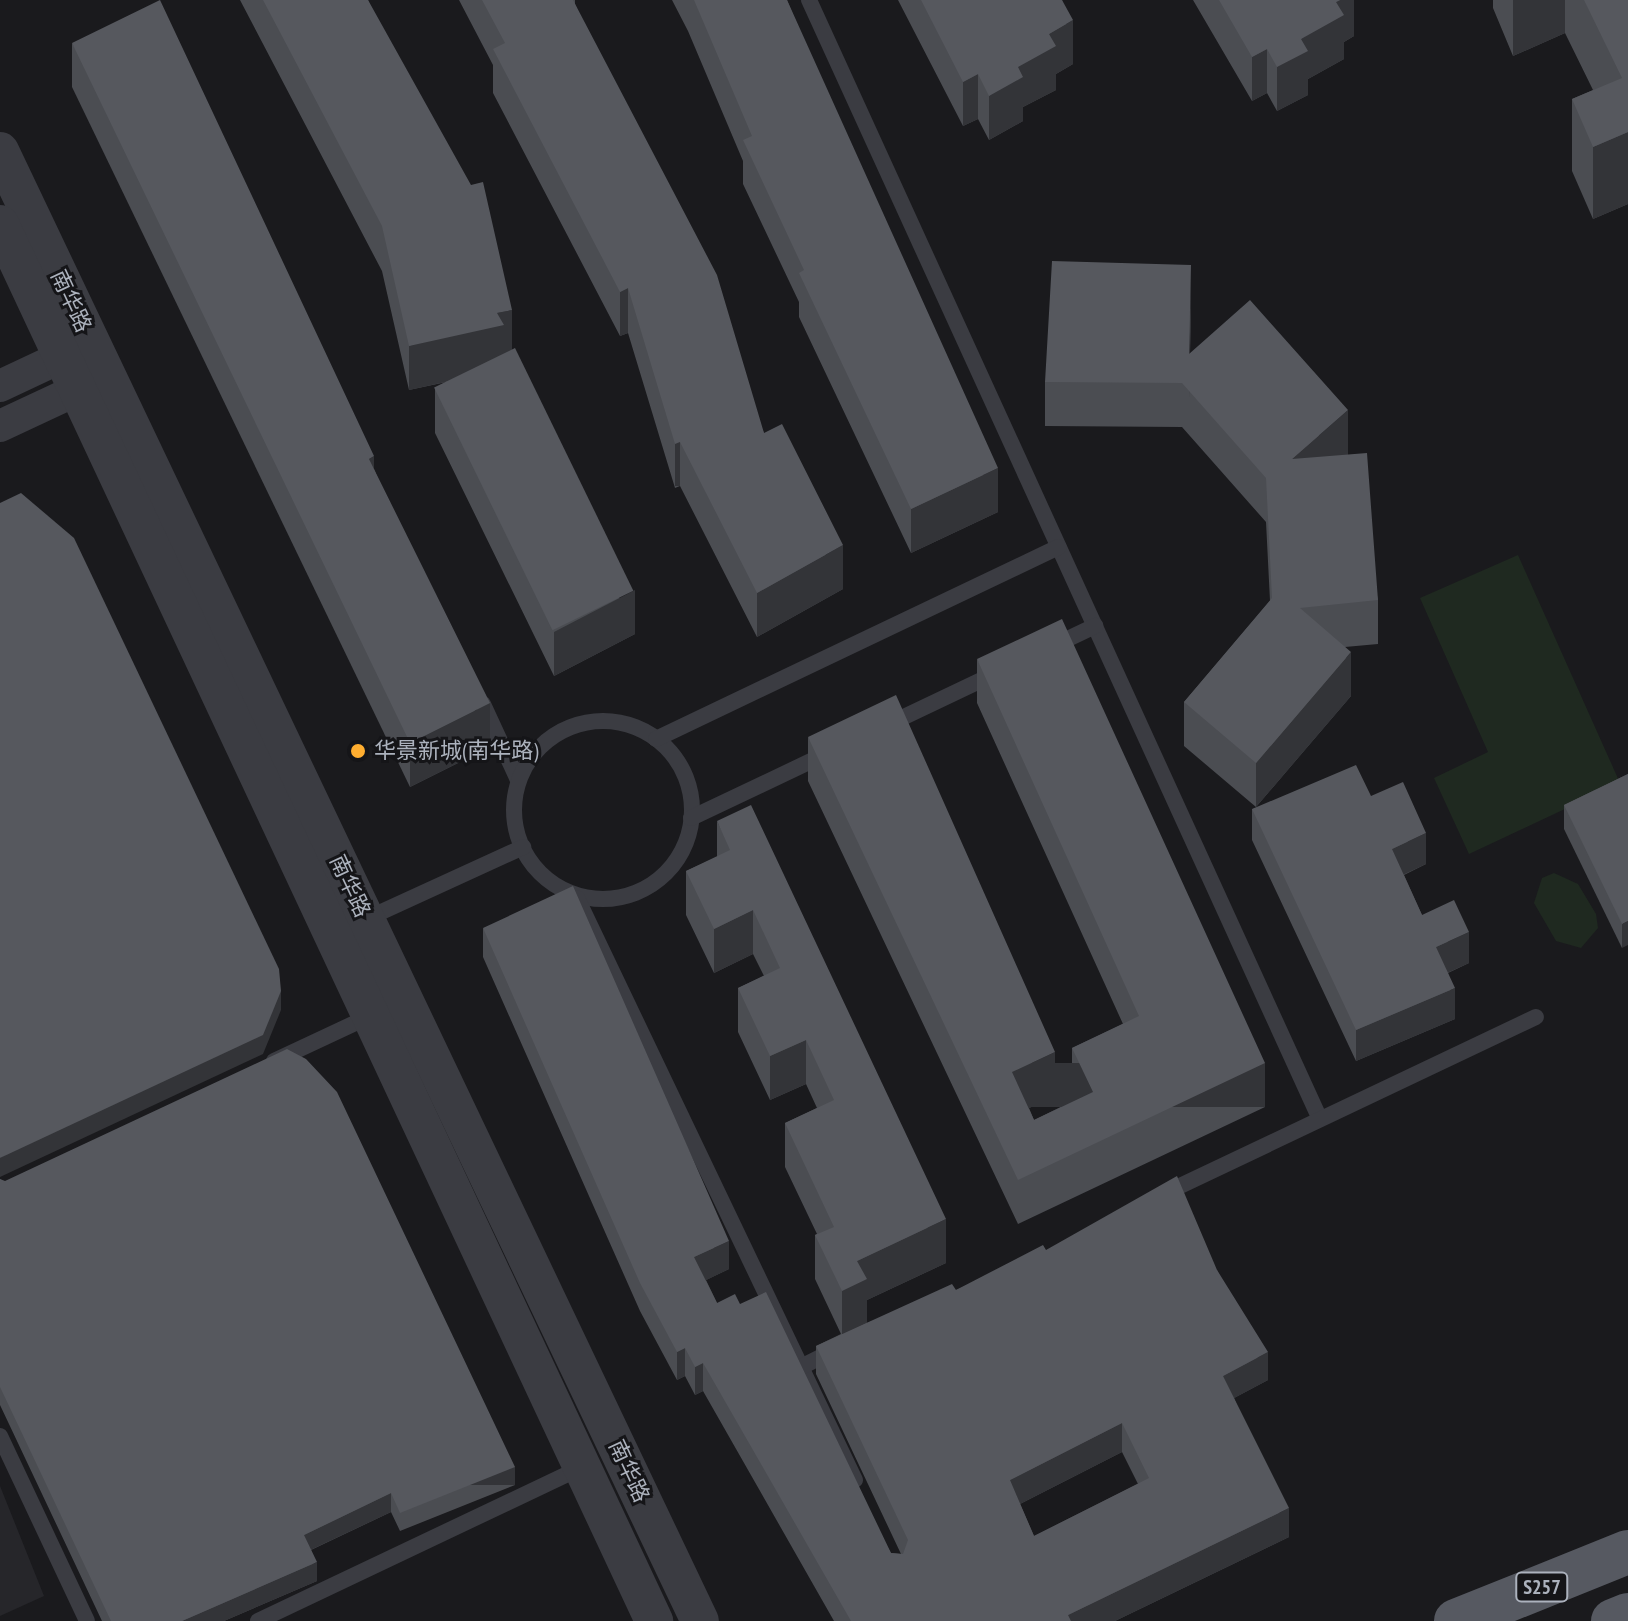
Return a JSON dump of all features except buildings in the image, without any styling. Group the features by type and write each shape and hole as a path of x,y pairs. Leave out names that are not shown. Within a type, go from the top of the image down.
{"main road":[{"name":"S257","path":"1456,1621 1628,1552"},
{"path":"1613,1621 1628,1615"}],"street":[{"name":"南华路","path":"0,151 85,366 374,1014 654,1621"},
{"name":"南华路","path":"0,224 85,366 366,919 700,1621"},
{"path":"0,386 85,366"},
{"path":"0,426 85,366"}],"lane":[{"path":"809,0 1320,1119"},
{"path":"656,739 1059,547"},
{"path":"1037,653 1095,626"},
{"path":"691,818 1009,667"},
{"path":"471,679 518,780 516,825 523,847 536,866 575,893 612,901 647,889 673,864 691,818 686,781 656,739 625,723 580,724 539,745 518,780"},
{"path":"366,919 523,847"},
{"path":"575,893 867,1504"},
{"path":"255,1069 374,1014"},
{"path":"1148,1201 1536,1017"},
{"path":"803,1366 846,1345"},
{"path":"0,1436 87,1621"},
{"path":"258,1621 584,1466"}],"shaded area":[{"path":"0,1486 44,1596 0,1616"}],"green space":[{"path":"1518,555 1620,783 1469,854 1434,778 1488,752 1420,598"},
{"path":"1554,873 1578,884 1596,914 1598,928 1581,948 1556,941 1534,903 1542,878"}],"place":[{"name":"华景新城(南华路)","path":"358,751"}]}
